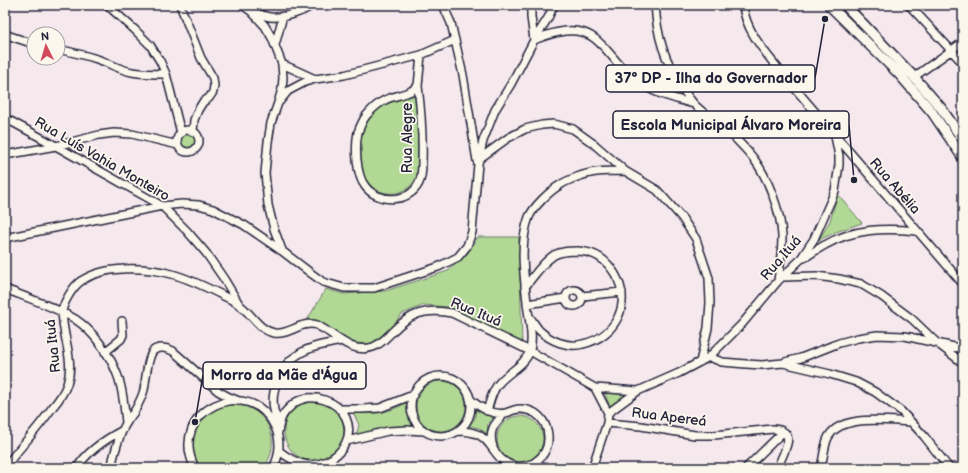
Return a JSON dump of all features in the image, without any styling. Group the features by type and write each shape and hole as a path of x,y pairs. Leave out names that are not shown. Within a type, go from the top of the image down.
{"main road":[{"path":"829,5 900,75 932,112 963,158"},
{"path":"845,5 914,77 941,108 963,140"},
{"path":"942,128 951,123"}],"street":[{"path":"106,5 150,45 160,61 166,74 181,133 179,136 178,145"},
{"path":"180,5 201,58 213,78 214,86 213,92 209,98 203,102 198,110 194,120 193,132"},
{"path":"242,5 251,11 265,26 272,38 282,64 282,89 271,123 265,173 268,205 274,229 282,251"},
{"path":"251,11 270,16 289,16 313,5"},
{"path":"443,5 451,23 463,75 478,162"},
{"path":"531,5 534,40"},
{"path":"5,238 162,206 182,204 199,205 213,209 244,225 324,282 344,288 374,288 438,267 458,257 467,246 472,232 478,162 483,141 494,110 511,84 554,5"},
{"path":"655,5 658,29 663,49 682,88 694,104 729,133 754,159 767,181 778,212 782,235 780,279 816,276 861,284 881,296 912,319 937,343 963,364"},
{"name":"Rua Abélia","path":"743,5 748,23 759,45 835,136 963,284"},
{"path":"909,5 963,63"},
{"path":"275,45 283,16"},
{"path":"534,40 560,32 577,30 590,34 608,51 624,70 639,83 655,92 694,104"},
{"path":"5,34 26,41"},
{"path":"278,103 288,91 305,82 344,75 421,54 455,40"},
{"path":"914,77 963,42"},
{"path":"66,51 108,63 132,72 144,74 166,74"},
{"name":"Rua Alegre","path":"418,86 410,92 384,101 366,116 358,132 357,144 360,177 368,190 378,197 399,198 415,189 420,182 422,171 422,151 418,86 421,54"},
{"path":"282,64 315,79"},
{"name":"Rua Luís Vahia Monteiro","path":"5,118 162,206 206,253 239,304"},
{"path":"478,162 508,138 525,129 554,124 573,129 594,144 625,171 657,190 682,218 696,239 709,278 710,303 708,328 700,362"},
{"path":"5,155 56,146 99,135 114,133 132,134 178,145 184,151 188,152 195,149 199,142 196,134 189,131 181,133"},
{"name":"Rua Ituá","path":"5,467 59,400 67,385 70,372 69,356 62,312 73,288 81,281 97,274 120,269 148,269 172,274 198,284 239,304 262,327 273,333 280,334 308,324 316,325 353,348 363,349 373,347 382,342 404,320 412,316 424,312 438,311 452,313 530,351 596,388 638,391 679,373 709,357 742,324 780,279 800,260 814,239 835,192 839,156 835,136"},
{"path":"487,410 497,384 524,361 530,351 531,340 523,253 525,233 530,217 538,202 560,185 584,175 598,172 625,171"},
{"path":"800,260 825,244 863,231 878,229 918,231"},
{"path":"525,287 545,262 555,255 569,250 584,251 598,255 610,266 618,278 622,292 622,306 617,320 608,332 595,340 581,345 566,344 552,339 540,330 529,316"},
{"path":"5,288 62,312 76,320 92,333 111,360 118,374 126,422"},
{"path":"571,290 578,290 582,296 582,300 576,306 567,302 567,293 571,290"},
{"path":"582,296 622,292"},
{"path":"527,304 566,298"},
{"path":"105,352 121,339 124,332 122,321"},
{"path":"709,357 722,362 746,364 762,365 783,363 839,343 877,335 906,336 963,349"},
{"path":"273,468 279,451 279,429 274,410 273,398 277,380 286,364 298,354 309,349 341,341"},
{"path":"112,468 112,461 126,422 134,413 140,402 144,390 149,358 154,350 159,348 168,348 173,351 228,398 252,404 263,411 279,429"},
{"path":"783,363 856,382 875,392 901,411 949,468"},
{"path":"347,441 388,431 424,431 441,436 451,434 463,427 471,410 470,399 466,389 458,381 439,376 433,377 423,382 413,394 411,408 413,418 424,431"},
{"path":"592,468 608,423 608,413 596,388"},
{"path":"608,413 638,391"},
{"path":"339,409 380,408 413,394"},
{"path":"279,429 283,415 290,406 299,400 321,398 331,402 339,409 346,418 349,430 347,441 342,450 334,458 323,463 312,465 300,464 279,451"},
{"path":"470,399 478,406 487,410 504,414"},
{"path":"195,468 191,460 189,447 190,434 195,423 203,412 214,405 226,401 239,401"},
{"path":"458,430 478,434 485,439 499,458 505,463 520,467 535,463 548,447 549,437 546,425 534,412 524,409 516,409 504,414 496,422 492,432 491,441 494,450"},
{"path":"822,468 827,440 831,432 838,427 850,422 868,420 911,422"},
{"name":"Rua Apereá","path":"608,423 641,426 695,435 714,435 773,429 778,429 783,432"},
{"path":"77,468 94,449 110,437 123,430"},
{"path":"746,468 783,432 787,437 788,443 778,468"}],"green space":[{"path":"410,95 416,97 417,101 418,176 410,187 403,191 398,193 381,192 366,183 361,173 360,147 364,126 371,114 384,103"},
{"path":"185,134 191,134 195,138 195,144 191,148 185,148 181,144 181,138"},
{"path":"838,194 862,223 819,240 830,221"},
{"path":"478,237 519,237 522,344 448,307 424,305 402,314 385,335 374,344 352,343 328,327 307,320 326,289 343,294 385,291 448,271 467,254"},
{"path":"436,381 446,381 459,388 466,401 466,411 459,424 446,431 436,431 427,427 420,420 416,411 416,401 420,392 427,385"},
{"path":"604,391 626,392 627,394 610,407"},
{"path":"308,401 320,401 331,406 339,414 344,425 342,443 331,456 320,461 308,461 297,456 289,448 284,437 284,425 289,414 297,406"},
{"path":"410,401 407,414 415,426 386,428 356,436 359,425 353,412 376,413 389,411"},
{"path":"224,405 245,406 262,417 267,424 271,432 272,450 264,468 201,468 194,454 193,438 195,431 198,424 209,412"},
{"path":"475,406 495,416 488,423 487,434 479,428 469,426 475,418"},
{"path":"525,416 537,422 542,430 542,448 537,456 529,461 515,462 503,456 498,448 497,434 503,422 511,417"}],"place":[{"name":"37º DP - Ilha do Governador","path":"825,19"},
{"name":"Escola Municipal Álvaro Moreira","path":"854,180"},
{"name":"Morro da Mãe d'Água","path":"195,422"}]}
